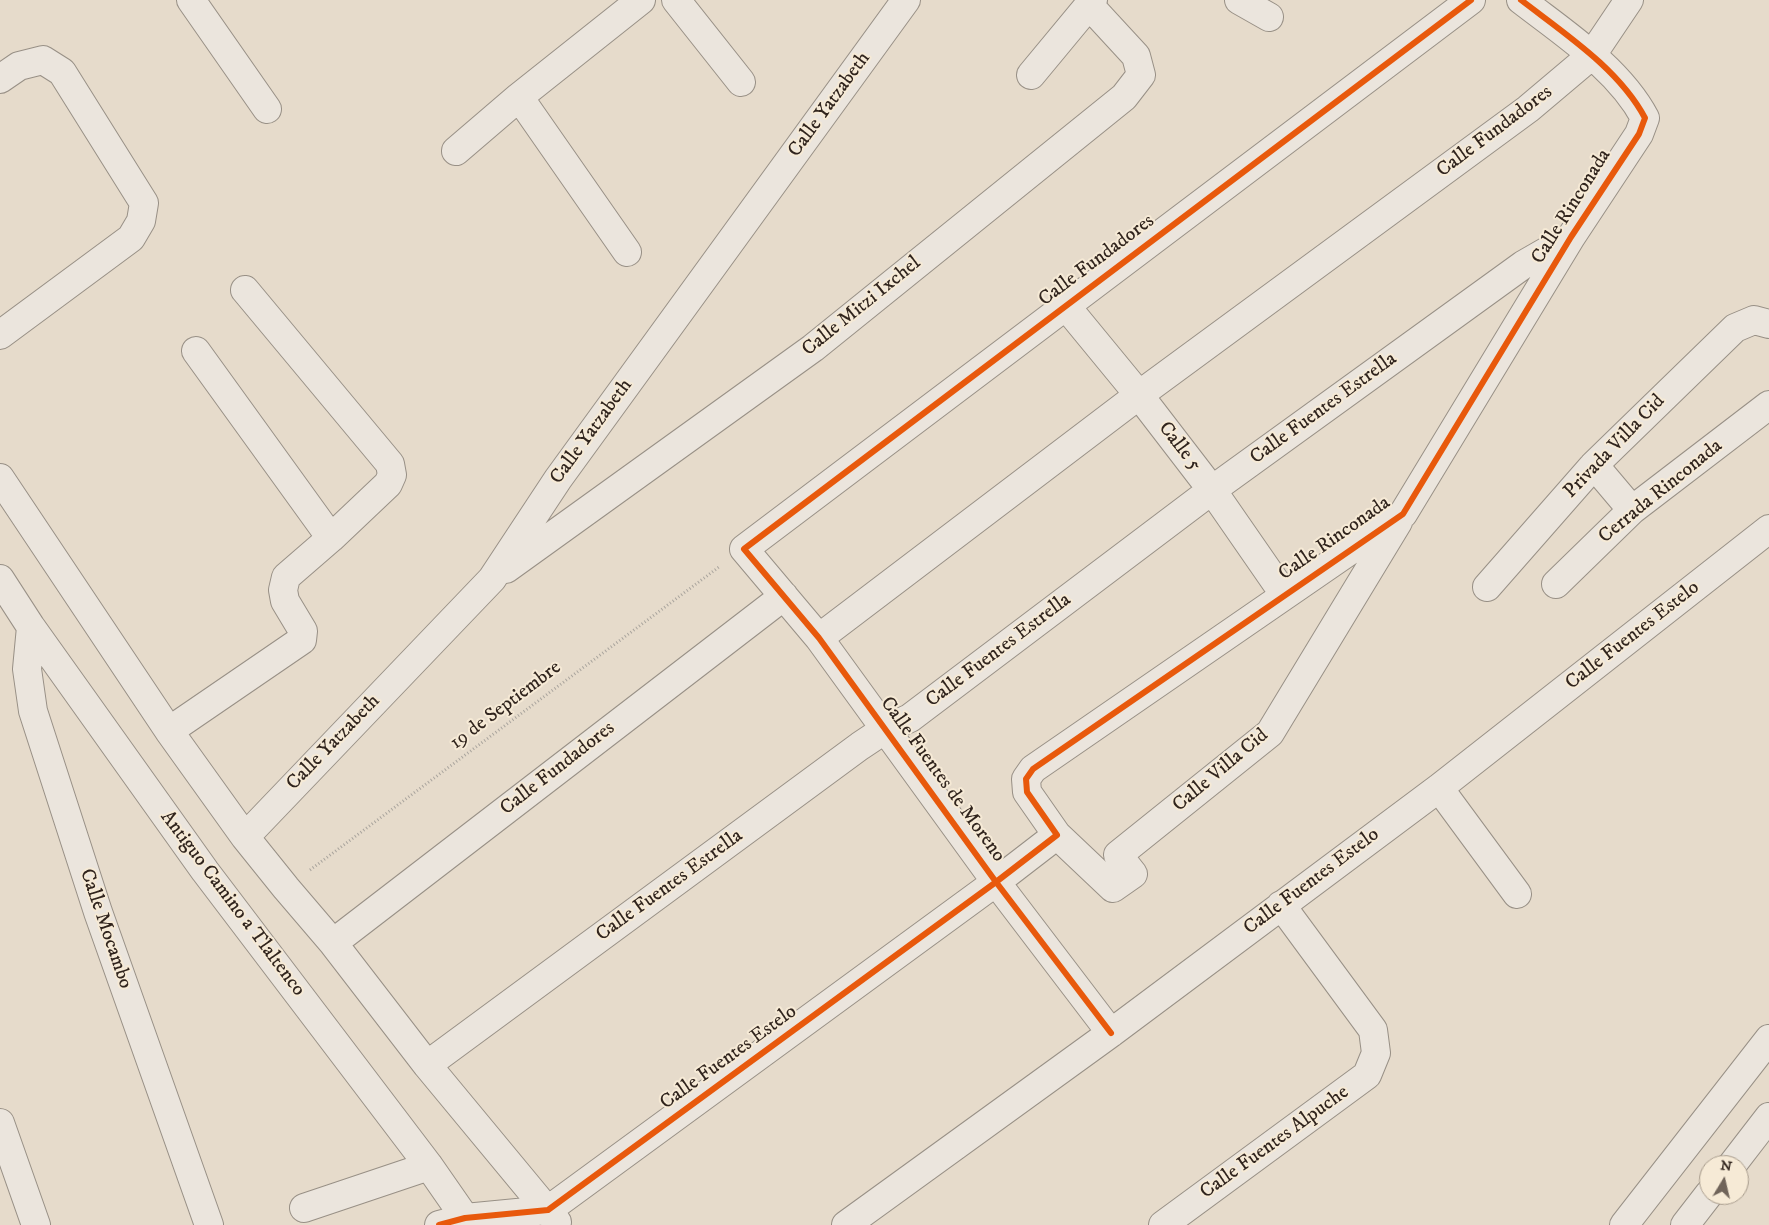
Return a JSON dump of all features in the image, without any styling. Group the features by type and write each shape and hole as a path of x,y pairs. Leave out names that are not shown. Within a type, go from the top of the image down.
{"street":[{"path":"191,0 267,108"},
{"path":"456,151 519,97 641,0"},
{"path":"676,0 741,82"},
{"name":"Calle Yatzabeth","path":"245,837 492,579 558,479 906,0"},
{"path":"1239,0 1269,17"},
{"name":"Calle Fundadores","path":"744,549 1471,0"},
{"path":"1521,0 1592,55"},
{"name":"Calle Fundadores","path":"818,638 1139,395 1528,110 1592,55 1629,0"},
{"path":"1031,75 1091,2"},
{"name":"Calle Mitzi Ixchel","path":"492,579 813,348 1124,97 1141,75 1136,56 1091,2"},
{"name":"Calle Rinconada","path":"1058,835 1027,792 1026,778 1033,769 1284,594 1403,514 1571,238 1638,134 1645,118 1636,100 1592,55"},
{"path":"0,79 19,66 43,60 62,72 144,204 141,221 131,238 0,335"},
{"path":"519,97 627,252"},
{"name":"Calle Fuentes Estrella","path":"428,1065 860,746 884,730 910,718 1212,490 1522,265 1571,238"},
{"path":"168,731 302,640 303,631 285,601 283,590 286,577 388,484 392,475 390,464 245,290"},
{"name":"Calle 5","path":"1066,305 1139,395 1212,490 1284,594"},
{"name":"Privada Villa Cid","path":"1487,587 1594,465 1735,328 1761,322"},
{"path":"196,351 331,538"},
{"name":"Cerrada Rinconada","path":"1556,584 1632,510 1769,405"},
{"path":"1594,465 1632,510"},
{"path":"0,478 168,731 245,837 333,943 428,1065 554,1217"},
{"name":"Calle Villa Cid","path":"1058,835 1113,888 1133,874 1118,855 1270,733 1403,514"},
{"name":"Calle Fuentes Estelo","path":"846,1225 1111,1033 1281,904 1439,788 1769,529"},
{"name":"Calle Fuentes de Moreno","path":"744,549 818,638 996,882 1111,1033"},
{"name":"Antiguo Camino a Tlaltenco","path":"0,579 30,627 205,871 429,1166 458,1223"},
{"name":"Calle Fundadores","path":"333,943 784,596"},
{"name":"Calle Mocambo","path":"30,627 28,670 33,711 98,912 209,1225"},
{"path":"1439,788 1516,894"},
{"path":"996,882 1058,835"},
{"name":"Calle Fuentes Estelo","path":"554,1217 996,882"},
{"name":"Calle Fuentes Alpuche","path":"1163,1225 1367,1075 1376,1053 1372,1030 1281,904"},
{"path":"1624,1225 1769,1039"},
{"path":"1740,1155 1769,1117"},
{"path":"0,1123 36,1225"},
{"path":"304,1208 429,1166"},
{"path":"1685,1225 1700,1205"},
{"path":"458,1223 554,1217"}],"cycle path":[{"path":"1111,1033 996,882 819,638 744,549 1471,0"},
{"path":"439,1225 465,1218 548,1210 996,882 1057,835 1027,792 1026,779 1033,769 1403,514 1571,237 1639,134 1645,118 1634,100 1606,68 1573,39 1521,0"}]}
